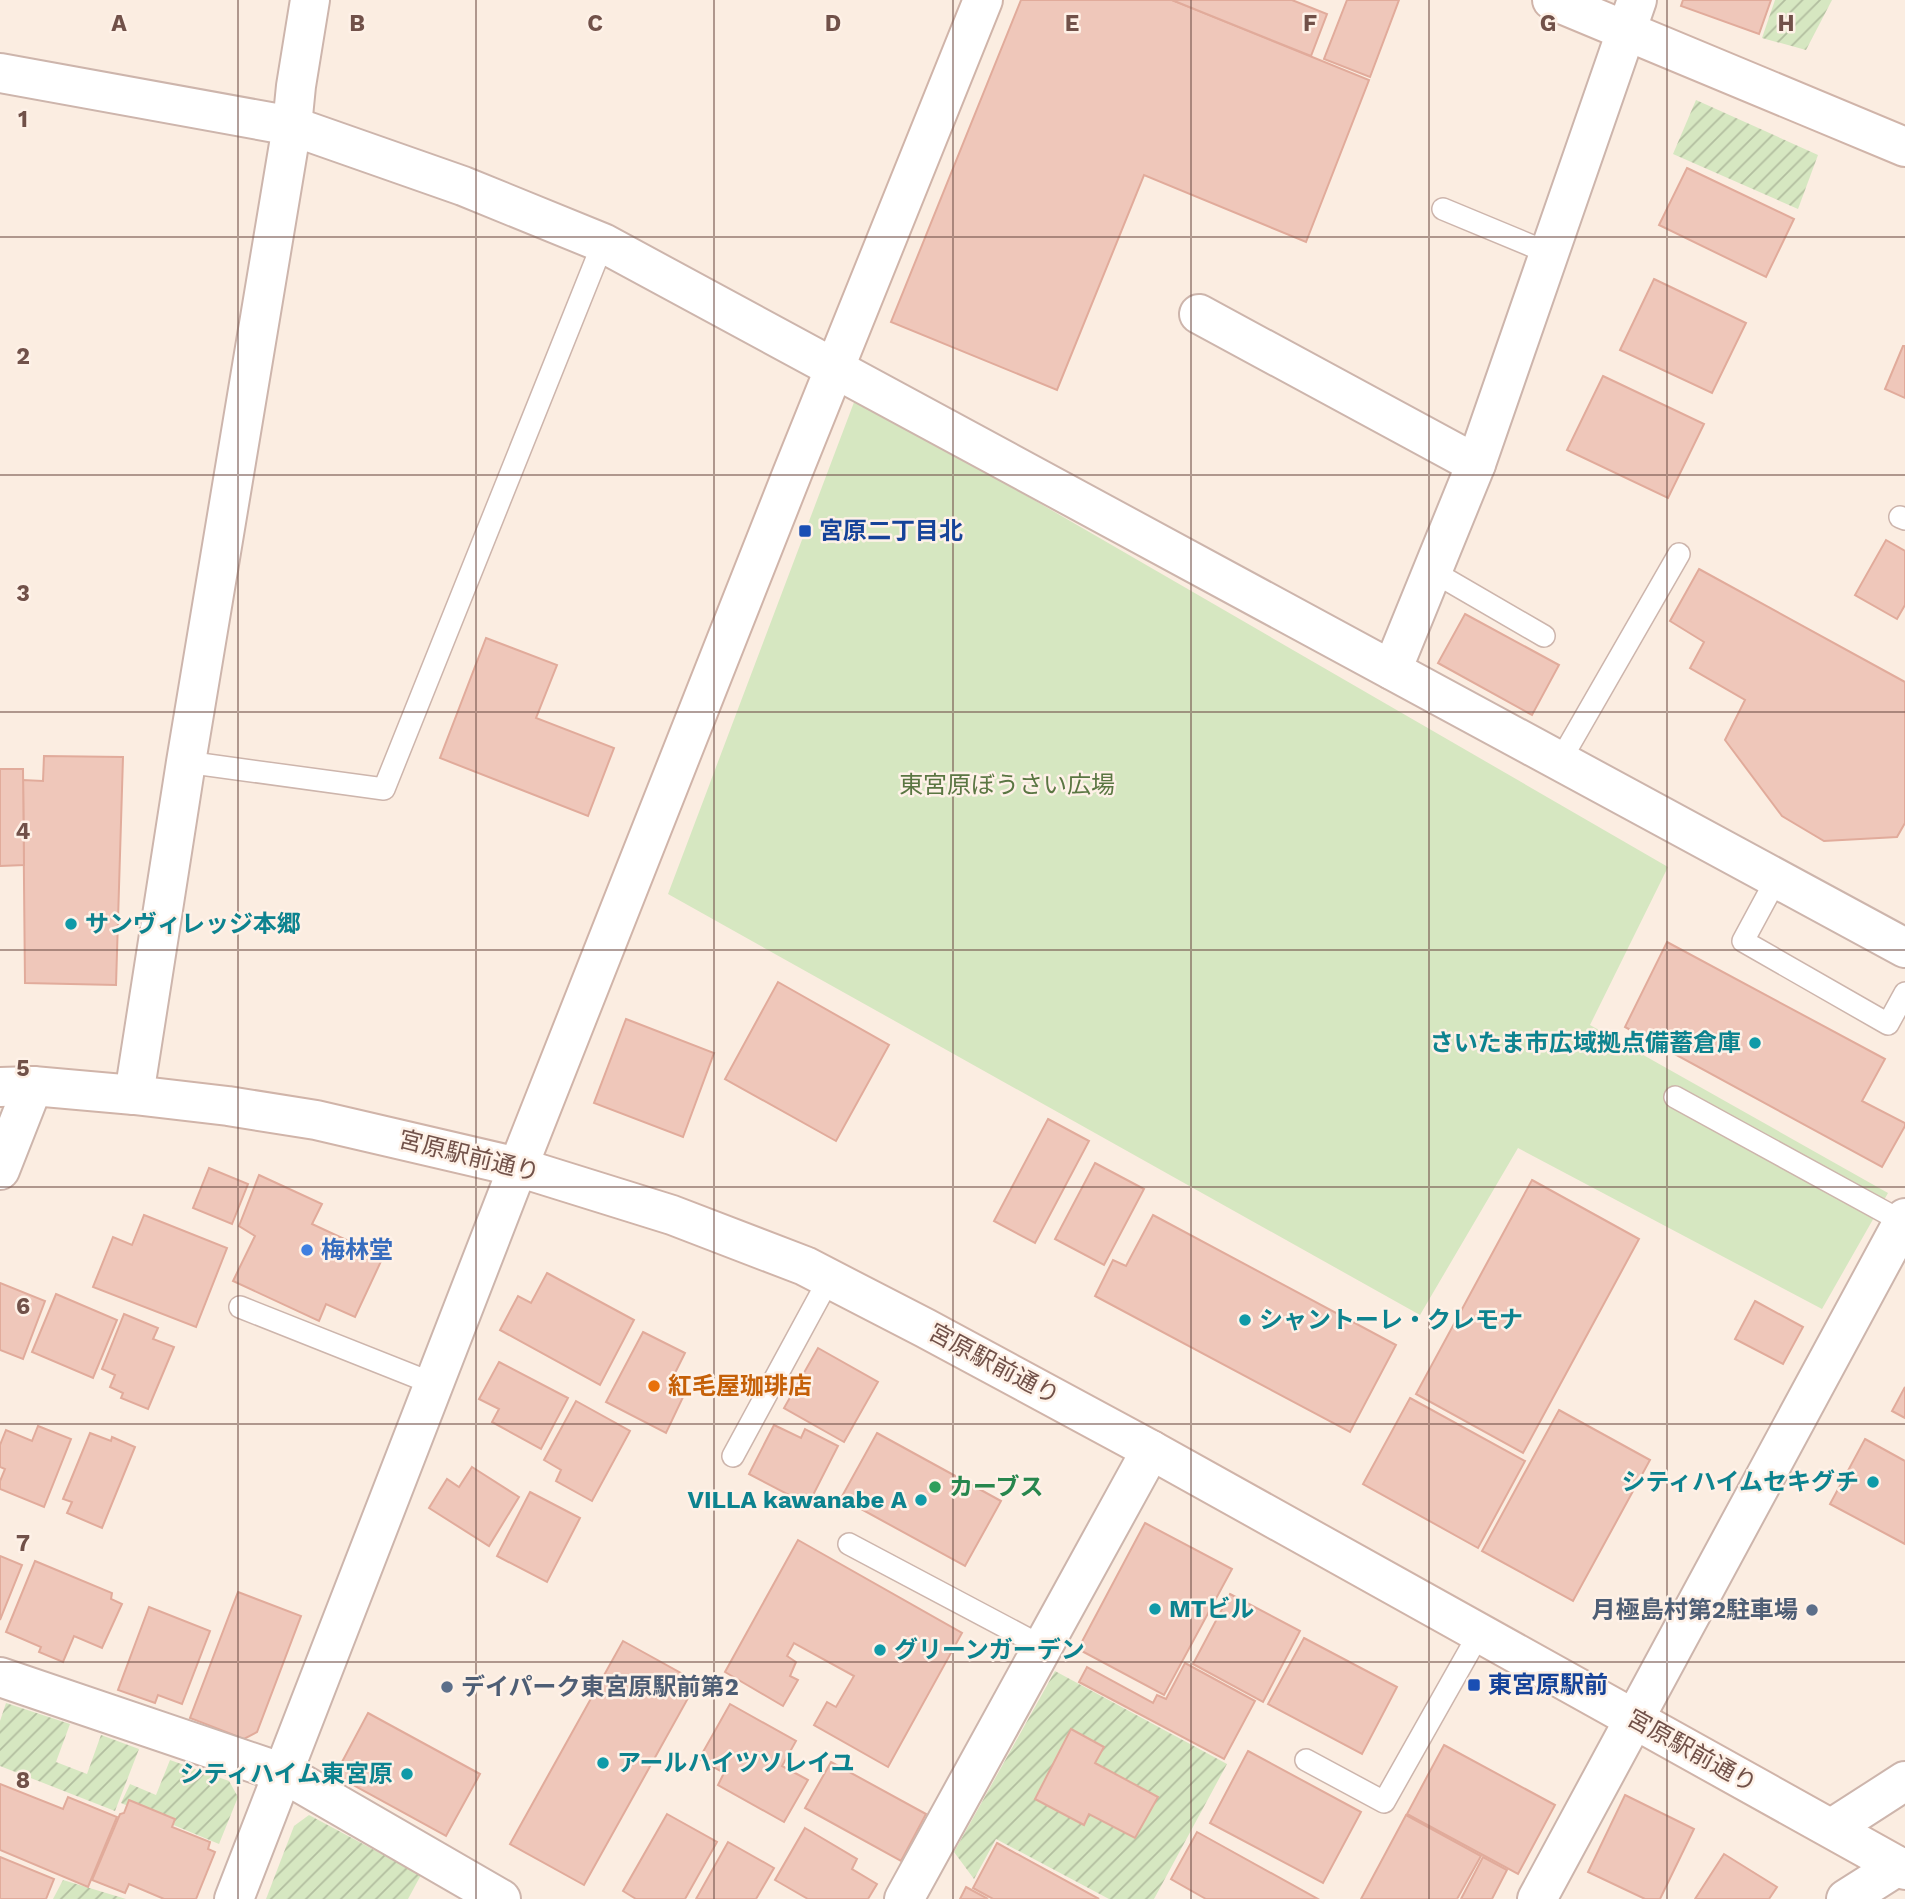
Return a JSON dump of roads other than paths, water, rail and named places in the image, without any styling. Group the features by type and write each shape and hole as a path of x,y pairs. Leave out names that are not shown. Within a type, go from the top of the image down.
{"street":[{"path":"134,1095 186,762 292,126 310,0"},
{"path":"234,1899 518,1167 834,367 983,0"},
{"path":"1552,0 1632,15 1905,147"},
{"path":"1392,670 1476,464 1632,15"},
{"path":"0,73 292,126 463,186 603,243 1905,948"},
{"path":"1199,314 1476,464"},
{"path":"0,1170 16,1086"},
{"name":"宮原駅前通り","path":"16,1086 134,1095 316,1120 518,1167 673,1215 805,1266 1151,1450 1902,1868"},
{"path":"1537,1899 1904,1220"},
{"path":"904,1899 1151,1450"},
{"path":"0,1677 283,1773 500,1899"},
{"path":"1832,1828 1905,1781"},
{"path":"1846,1899 1902,1868"}],"lane":[{"path":"1443,209 1549,253"},
{"path":"186,762 384,789 603,243"},
{"path":"1560,761 1679,554"},
{"path":"1432,571 1544,636"},
{"path":"1777,878 1743,942 1888,1024 1905,993"},
{"path":"1675,1097 1904,1220"},
{"path":"733,1456 829,1279"},
{"path":"240,1307 434,1384"},
{"path":"849,1544 1042,1647"},
{"path":"1306,1760 1384,1802 1480,1632"}],"place":[{"name":"宮原二丁目北","path":"805,531"},
{"name":"サンヴィレッジ本郷","path":"71,924"},
{"name":"さいたま市広域拠点備蓄倉庫","path":"1755,1043"},
{"name":"梅林堂","path":"307,1250"},
{"name":"シャントーレ・クレモナ","path":"1245,1320"},
{"name":"紅毛屋珈琲店","path":"654,1386"},
{"name":"シティハイムセキグチ","path":"1873,1482"},
{"name":"カーブス","path":"935,1487"},
{"name":"VILLA kawanabe A","path":"921,1500"},
{"name":"MTビル","path":"1155,1609"},
{"name":"月極島村第2駐車場","path":"1812,1610"},
{"name":"グリーンガーデン","path":"880,1650"},
{"name":"東宮原駅前","path":"1474,1685"},
{"name":"デイパーク東宮原駅前第2","path":"447,1687"},
{"name":"アールハイツソレイユ","path":"603,1763"},
{"name":"シティハイム東宮原","path":"407,1774"}],"park label":[{"name":"東宮原ぼうさい広場","path":"1007,785"}]}
